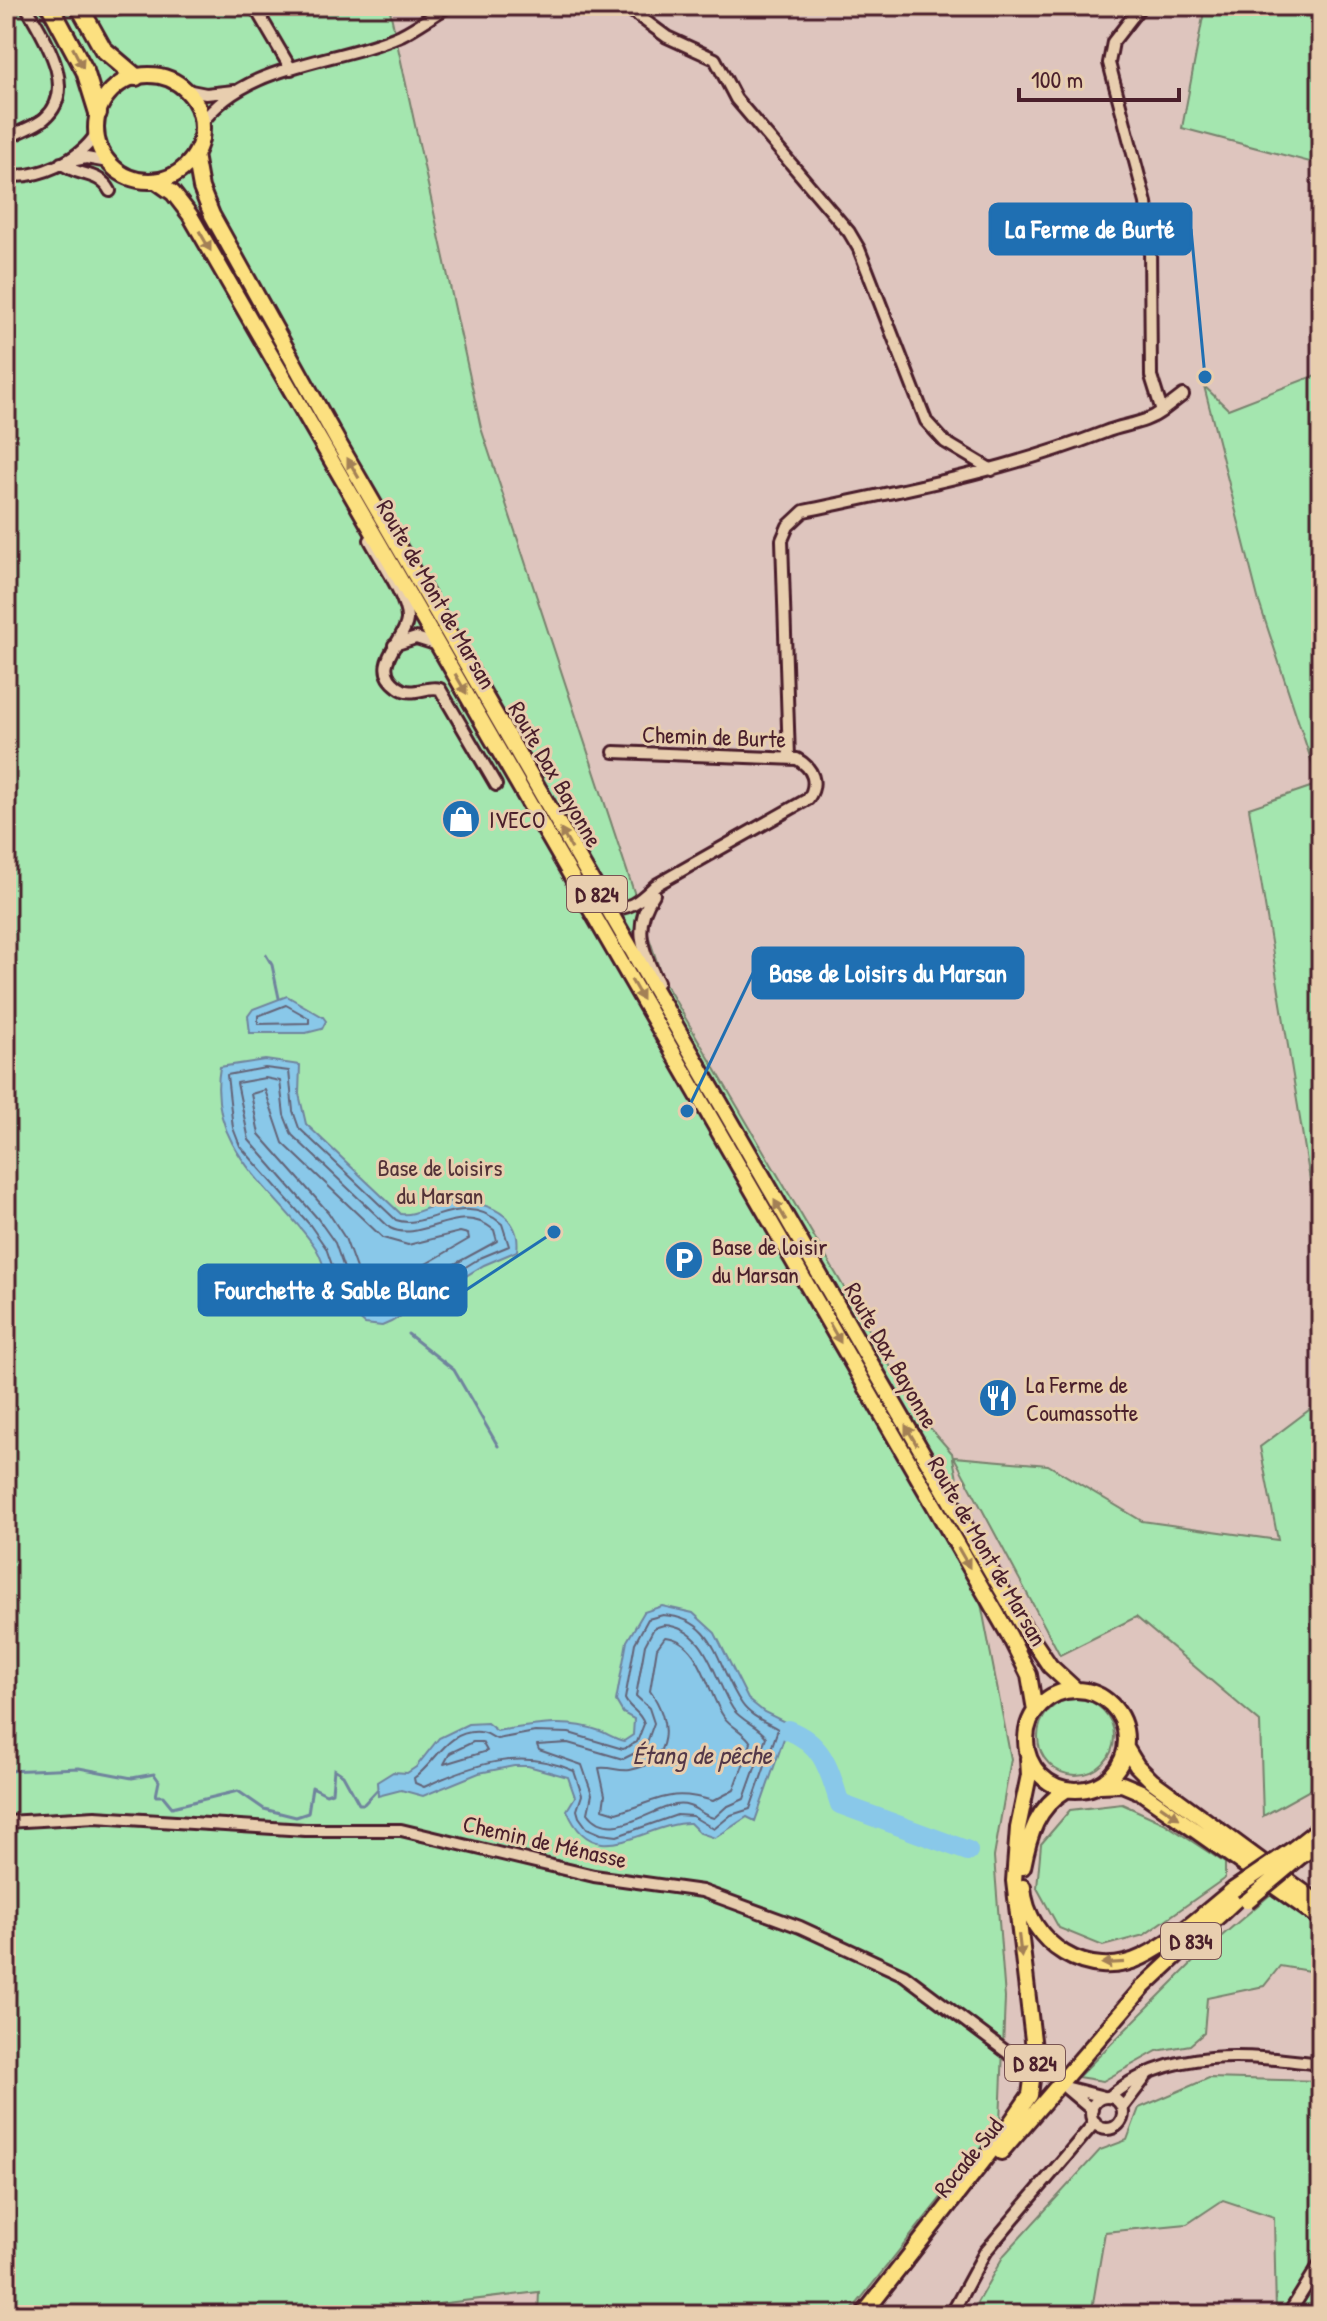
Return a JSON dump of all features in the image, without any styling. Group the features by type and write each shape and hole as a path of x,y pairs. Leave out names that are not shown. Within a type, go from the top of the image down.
{"highway":[{"path":"50,6 85,71 98,113"},
{"path":"79,6 103,49 136,77"}],"main road":[{"path":"136,77 163,77 186,90 199,111 202,123 195,155 185,167 156,181 130,177 108,162 96,134 98,113 109,93 136,77"},
{"name":"Route Dax Bayonne","path":"195,155 201,188 212,215 261,306 606,909 1021,1623 1050,1666 1075,1689"},
{"name":"Route de Mont de Marsan","path":"156,181 173,193 190,215 1009,1635 1029,1675 1035,1710"},
{"path":"1321,1905 1152,1781 1137,1766 1126,1748 1124,1726 1112,1704 1089,1691 1075,1689 1057,1693 1035,1710 1026,1733 1028,1758 1043,1779 1066,1790 1122,1784 1141,1792 1321,1919"},
{"path":"1100,1785 1117,1770 1126,1748"},
{"name":"D 824","path":"863,2315 991,2151 1030,2095 1035,2057 1014,1881 1018,1828 1029,1775 1028,1758"},
{"path":"1066,1790 1051,1799 1040,1813 1023,1866 1025,1906 1038,1933 1073,1958 1115,1963 1139,1959 1240,1896"},
{"name":"D 834","path":"1240,1896 1298,1852 1321,1827"},
{"path":"1298,1852 1321,1843"},
{"path":"1295,1886 1321,1897"},
{"name":"Rocade Sud","path":"872,2315 1046,2097 1143,1987 1240,1896"}],"street":[{"path":"6,140 43,119 58,94 54,63 26,6"},
{"path":"109,6 118,9 133,6"},
{"path":"254,6 291,69"},
{"path":"202,123 218,103 240,90 291,69 401,34 449,6"},
{"path":"625,6 667,37 688,49 708,54 720,64 736,99 838,217 859,249 926,421 945,442 992,470"},
{"path":"1141,6 1113,42 1109,63 1146,203 1150,243 1151,376 1162,411"},
{"path":"186,90 206,94 240,90"},
{"path":"61,163 84,150 96,134"},
{"path":"6,175 25,175 86,158 108,162"},
{"path":"61,163 68,170 96,177 110,191"},
{"path":"789,758 782,540 788,526 804,511 992,470 1071,447 1107,431 1152,419 1183,395"},
{"path":"345,483 360,521 404,603 407,621 393,645 387,665 392,681 410,692 440,689 496,785"},
{"path":"393,645 416,638 438,645"},
{"name":"Chemin de Burte","path":"606,909 632,907 670,878 808,799 813,777 801,762 789,758 614,752"},
{"name":"Chemin de Burte","path":"670,878 648,903 640,944 709,1086"},
{"name":"Chemin de Ménasse","path":"6,1822 95,1817 305,1830 401,1830 594,1876 702,1891 800,1927 904,1975 1028,2068"},
{"path":"1092,2110 1096,2102 1148,2074 1189,2060 1221,2055 1321,2064"},
{"path":"951,2315 985,2252 1099,2125 1120,2121 1122,2108 1148,2074"},
{"path":"1099,2125 1092,2110 1065,2087 1106,2097 1122,2108"},
{"path":"1288,2315 1321,2262"}],"green space":[{"name":"Base de loisirs du Marsan","path":"6,6 389,6 481,428 663,980 919,1415 952,1453 1011,1759 994,1857 1005,1998 1000,2123 848,2315 538,2315 539,2292 387,2310 271,2315 6,2315"},
{"path":"1205,6 1321,6 1321,165 1182,128"},
{"path":"1321,373 1321,1247 1249,808 1319,784 1259,602 1204,386 1228,409"},
{"path":"1321,1401 1321,1784 1263,1816 1260,1722 1136,1617 1060,1655 954,1457 1048,1465 1142,1521 1278,1540 1260,1447"},
{"path":"1069,1699 1083,1699 1097,1705 1108,1716 1114,1737 1111,1752 1103,1764 1083,1775 1069,1775 1055,1769 1044,1758 1038,1744 1038,1730 1044,1716 1055,1705"},
{"path":"1122,1804 1164,1823 1225,1863 1225,1878 1144,1935 1103,1946 1059,1928 1037,1888 1041,1844 1070,1810"},
{"path":"1271,1894 1321,1928 1321,1973 1280,1966 1264,1986 1207,1998 1204,2033 1190,2045 1157,2051 1103,2081 1078,2077 1203,1952"},
{"path":"1209,2078 1321,2081 1321,2315 1276,2315 1274,2217 1223,2200 1187,2224 1105,2232 1091,2315 970,2315 1004,2255 1100,2150 1127,2140 1139,2108"}],"water":[{"path":"287,996 323,1017 326,1021 322,1029 306,1033 250,1033 248,1016 253,1009"},
{"path":"265,1060 300,1065 299,1094 306,1124 401,1214 444,1203 482,1205 505,1216 512,1225 517,1237 517,1251 484,1265 391,1322 382,1326 365,1324 335,1294 317,1249 246,1164 232,1143 223,1121 218,1095 220,1067"},
{"name":"Étang de pêche","path":"662,1606 693,1613 715,1633 748,1699 764,1712 789,1724 755,1821 747,1817 715,1838 700,1833 690,1823 673,1825 622,1841 606,1843 591,1840 578,1830 567,1810 575,1797 568,1777 528,1766 479,1773 423,1796 401,1790 378,1796 377,1782 393,1772 407,1773 416,1767 439,1738 468,1724 487,1723 497,1731 548,1724 574,1725 624,1741 633,1735 634,1719 623,1713 616,1701 627,1641 644,1612"}],"waterway":[{"path":"266,955 272,965 279,998"},
{"path":"408,1334 454,1370 498,1446"},
{"path":"788,1730 817,1751 828,1769 840,1804 968,1851"},
{"path":"6,1771 79,1768 132,1778 154,1774 159,1781 156,1796 163,1796 172,1807 238,1791 264,1809 296,1817 308,1813 312,1787 326,1794 332,1792 334,1769 343,1775 359,1804 364,1804 377,1790"}],"tunnel":[{"path":"1029,2069 1065,2087"}],"place":[{"name":"La Ferme de Burté","path":"1205,377"},
{"name":"IVECO","path":"461,819"},
{"name":"Base de Loisirs du Marsan","path":"687,1111"},
{"name":"Fourchette & Sable Blanc","path":"554,1232"},
{"name":"Base de loisir du Marsan","path":"684,1260"},
{"name":"La Ferme de Coumassotte","path":"998,1398"}]}
